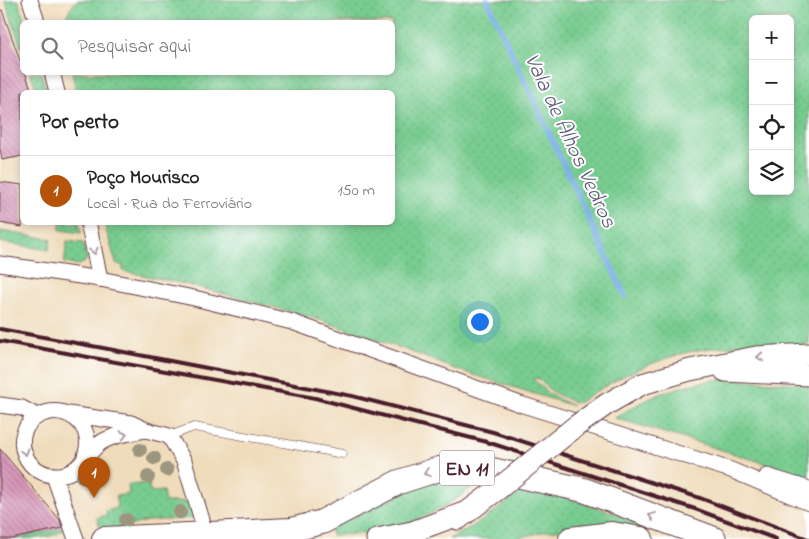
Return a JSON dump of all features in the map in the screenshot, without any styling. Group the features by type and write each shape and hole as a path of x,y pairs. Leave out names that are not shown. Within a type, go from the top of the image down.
{"main road":[{"path":"425,539 469,511 576,426 607,404 642,384 690,370 756,357 809,354"},
{"path":"690,370 809,375"},
{"name":"EN 11","path":"104,539 291,530 330,518 399,482 439,469 483,468 584,490 714,539"},
{"path":"377,539 412,532 469,511"},
{"path":"222,534 259,539"},
{"path":"571,539 612,534 641,539"}],"street":[{"path":"30,0 36,20"},
{"path":"53,75 57,90"},
{"path":"89,225 100,279"},
{"path":"0,264 100,279 194,298 292,322 520,404 731,470 809,503"},
{"path":"0,405 22,408 37,416"},
{"path":"146,430 118,436 100,443 76,468 67,474 54,476 46,475 36,470 29,463 24,454 22,443 24,433 37,416 57,411 132,423 146,430 169,436 184,461 202,520"},
{"path":"68,414 77,420 88,439 84,460"},
{"path":"681,453 734,466 809,489"},
{"path":"54,476 76,539"}],"lane":[{"path":"169,436 194,427 343,454"}],"green space":[{"path":"5,0 18,0 24,20 20,20 20,44"},
{"path":"77,0 809,0 809,345 731,346 682,354 664,359 628,374 578,403 556,394 538,378 533,379 549,394 573,406 455,369 317,319 198,287 123,271 123,266 116,263 105,225 395,225 395,90 76,90 72,75 395,75 395,20 64,20"},
{"path":"31,75 42,75 46,90 37,90"},
{"path":"60,225 79,225 81,233 60,230"},
{"path":"0,231 51,239 49,250 0,242"},
{"path":"67,241 83,243 87,259 85,262 77,265 64,263"},
{"path":"722,379 809,384 809,478 615,418 653,397 679,387"},
{"path":"487,475 451,502 415,520 396,527 376,531 332,535 330,527 432,479"},
{"path":"149,483 150,492 163,491 165,502 189,502 195,518 148,521 102,533 97,518 107,515 106,511 117,508 116,496 129,494 128,485"},
{"path":"528,487 649,524 648,531 579,528 547,531 513,539 449,539 483,520"},
{"path":"65,527 50,536 14,539"}],"building":[{"path":"2,10 20,60 20,75 26,75 31,90 20,90 20,156 2,160 0,149 0,11"},
{"path":"0,182 20,185 20,225 22,227 0,223"},
{"path":"0,449 60,520 62,528 12,539 0,539"}],"waterway":[{"name":"Vala de Alhos Vedros","path":"487,0 625,296"}],"railway":[{"path":"0,329 352,396 493,432 700,498 808,539"},
{"path":"0,341 315,398 487,442 695,509 776,539"}],"place":[{"name":"Poço Mourisco","path":"94,498"}]}
